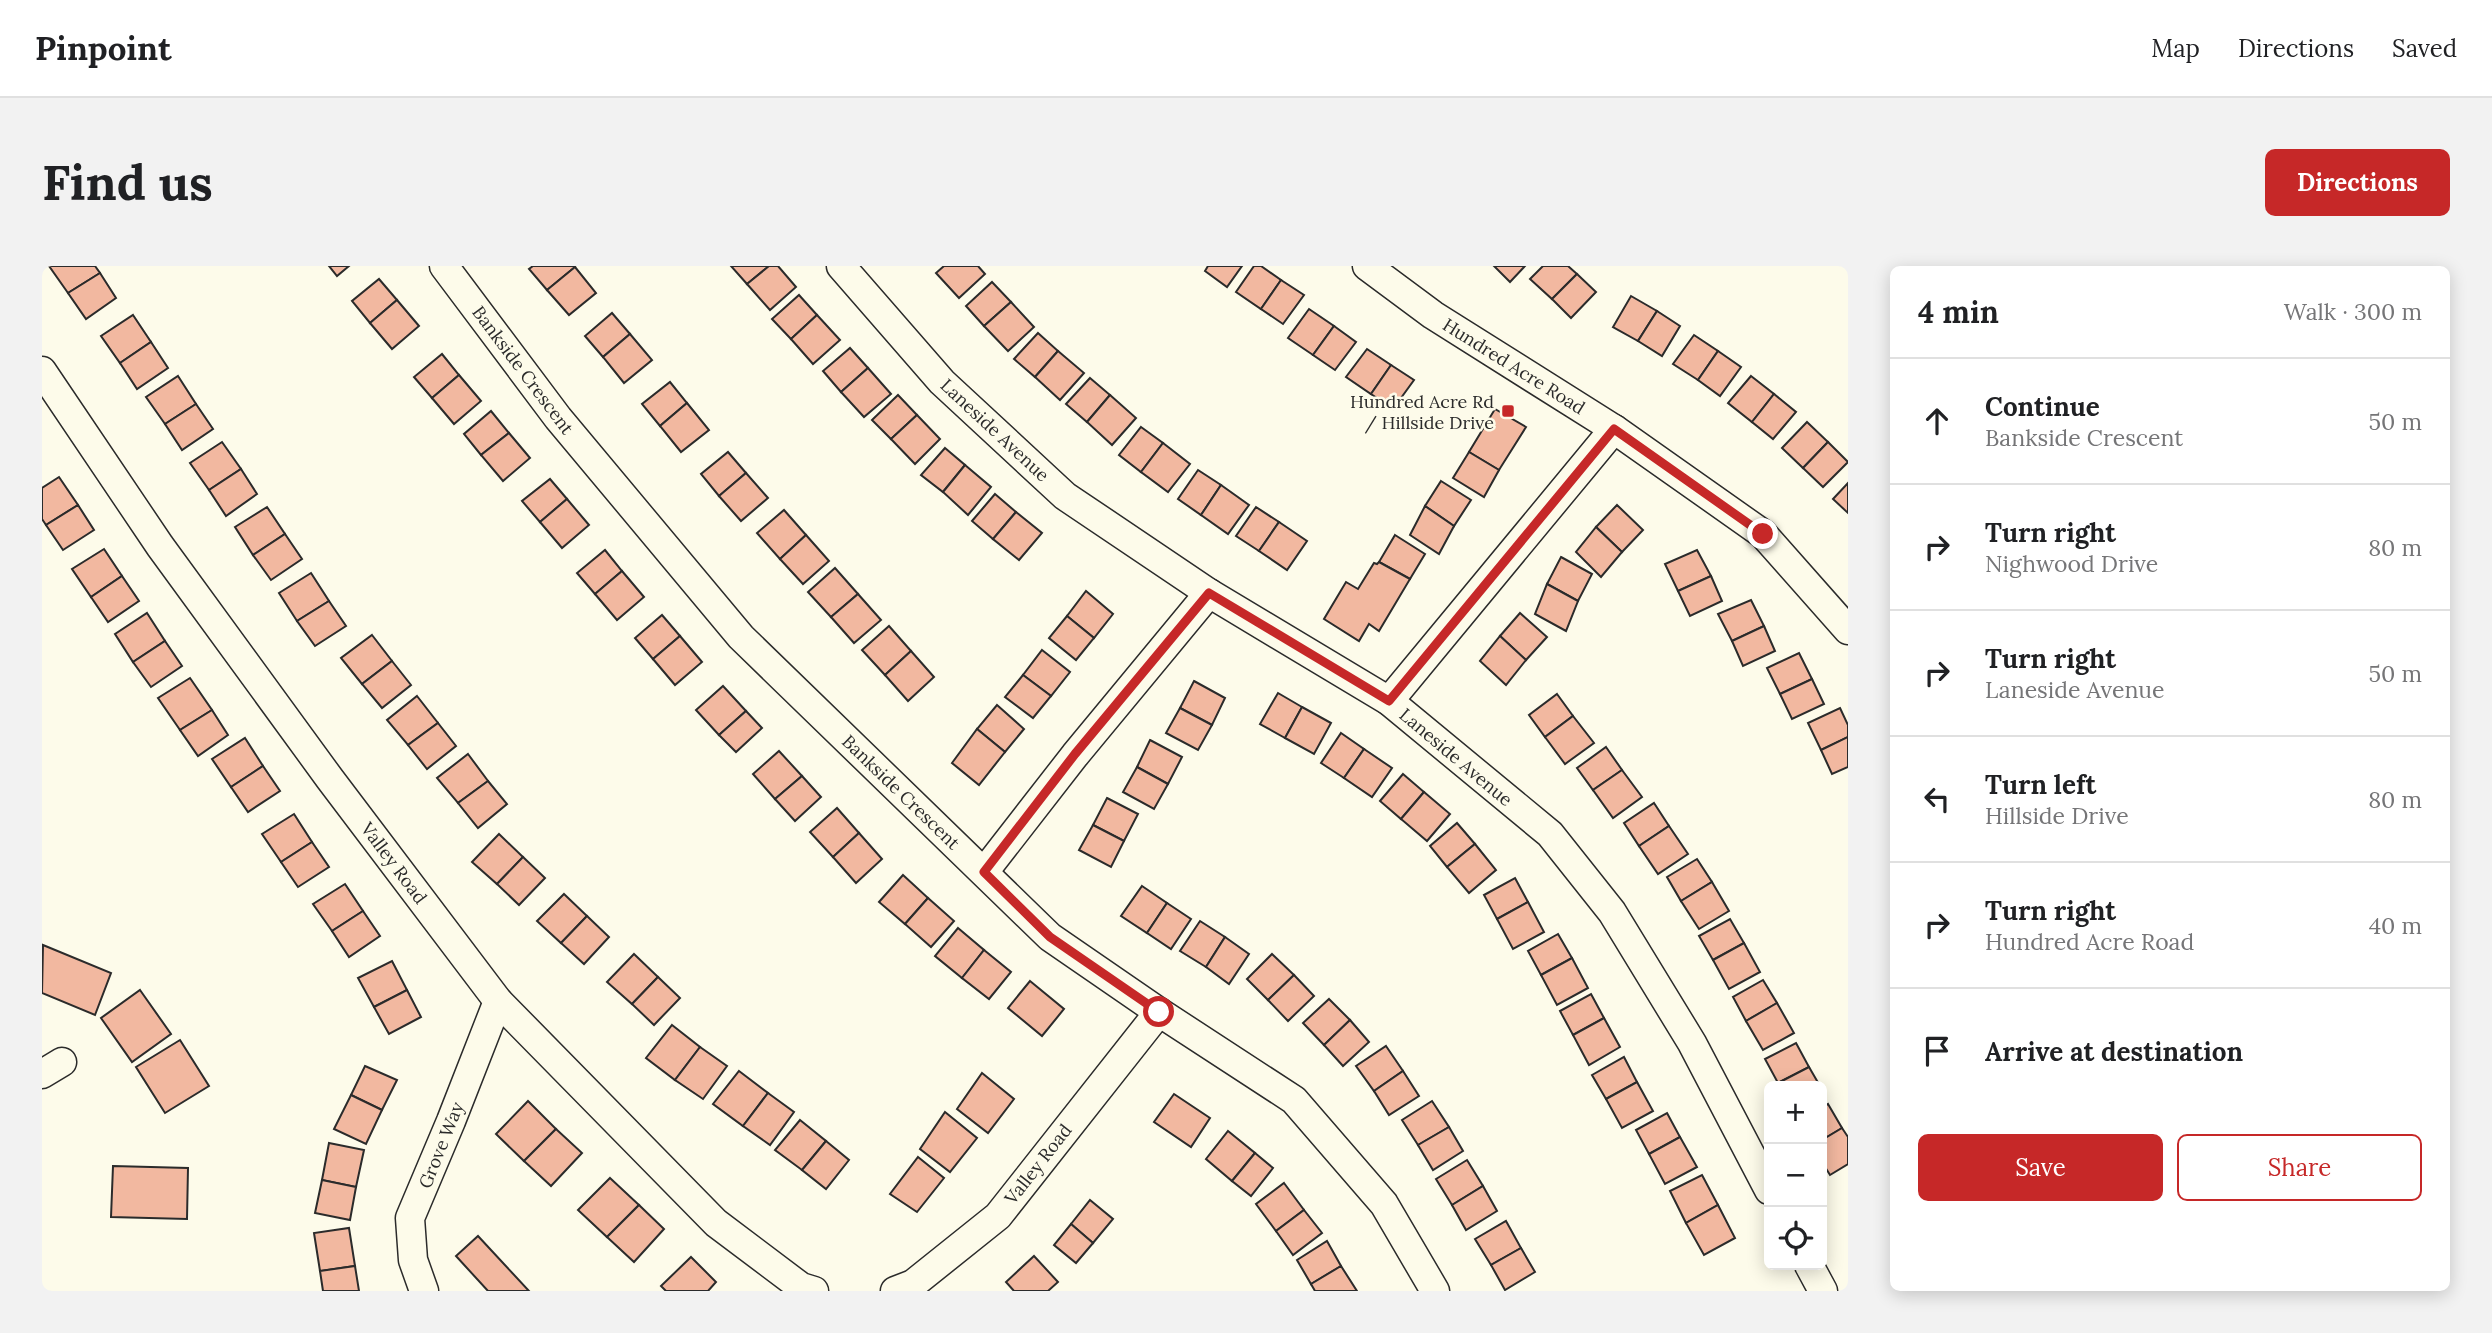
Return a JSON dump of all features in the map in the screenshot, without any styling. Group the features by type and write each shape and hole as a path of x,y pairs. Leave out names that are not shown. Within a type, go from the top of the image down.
{"street":[{"name":"Bankside Crescent","path":"444,266 558,418 741,636 1050,937 1294,1100 1384,1204 1435,1291"},
{"name":"Laneside Avenue","path":"841,266 943,382 1065,496 1209,593 1389,701 1550,835 1612,912 1692,1043 1764,1180"},
{"name":"Hundred Acre Road","path":"1367,266 1433,314 1614,429 1763,534 1848,630"},
{"name":"Valley Road","path":"42,371 160,546 330,779 498,1001 716,1223 801,1287 814,1291"},
{"path":"1389,701 1614,429"},
{"path":"984,872 1075,754 1209,593"},
{"name":"Grove Way","path":"424,1291 413,1260 410,1218 498,1001"},
{"name":"Valley Road","path":"895,1291 914,1284 998,1216 1159,1012"},
{"path":"1812,1270 1823,1291"}],"building":[{"path":"49,266 95,266 100,273 68,293"},
{"path":"329,266 349,266 337,276"},
{"path":"533,266 575,267 547,290 529,269"},
{"path":"731,266 769,266 747,284"},
{"path":"769,266 778,266 796,287 770,310 747,284"},
{"path":"944,266 978,266 985,274 959,298 936,273"},
{"path":"1208,266 1242,266 1227,287 1205,271"},
{"path":"1254,266 1261,266 1281,280 1261,309 1236,292"},
{"path":"1494,266 1525,266 1510,282"},
{"path":"1543,266 1568,266 1577,274 1552,299 1530,279"},
{"path":"575,267 596,293 569,315 547,290"},
{"path":"100,273 116,298 86,319 68,293"},
{"path":"1577,274 1596,292 1571,318 1552,299"},
{"path":"379,279 397,300 370,323 352,301"},
{"path":"1281,280 1304,295 1283,324 1261,309"},
{"path":"992,282 1011,302 984,326 966,306"},
{"path":"799,295 817,315 791,339 772,319"},
{"path":"1631,296 1657,311 1638,341 1613,327"},
{"path":"397,300 419,326 392,349 370,323"},
{"path":"1011,302 1034,327 1008,351 984,326"},
{"path":"1309,309 1334,326 1313,355 1288,338"},
{"path":"1657,311 1680,326 1662,356 1638,341"},
{"path":"612,313 630,334 603,357 585,336"},
{"path":"133,315 151,342 120,363 101,336"},
{"path":"817,315 840,340 813,364 791,339"},
{"path":"1334,326 1356,342 1335,370 1313,355"},
{"path":"1038,333 1058,351 1035,377 1014,359"},
{"path":"630,334 652,360 624,383 603,357"},
{"path":"1694,335 1718,351 1698,380 1673,364"},
{"path":"151,342 168,368 137,389 120,363"},
{"path":"850,348 868,368 841,392 823,371"},
{"path":"1367,349 1391,365 1371,394 1346,377"},
{"path":"1058,351 1084,373 1060,400 1035,377"},
{"path":"1718,351 1741,367 1720,396 1698,380"},
{"path":"442,354 459,375 432,398 414,377"},
{"path":"1391,365 1414,380 1393,409 1371,394"},
{"path":"868,368 891,394 864,417 841,392"},
{"path":"459,375 481,401 454,424 432,398"},
{"path":"178,376 196,404 165,424 146,397"},
{"path":"1751,376 1774,394 1752,422 1728,403"},
{"path":"1090,378 1110,395 1087,422 1066,404"},
{"path":"670,382 687,403 660,426 642,404"},
{"path":"1774,394 1796,412 1773,439 1752,422"},
{"path":"898,395 917,415 891,439 872,420"},
{"path":"1110,395 1136,418 1112,445 1087,422"},
{"path":"687,403 709,430 681,452 660,426"},
{"path":"196,404 213,429 182,450 165,424"},
{"path":"1495,409 1526,427 1499,470 1469,452"},
{"path":"491,411 509,433 481,455 464,434"},
{"path":"917,415 940,439 915,464 891,439"},
{"path":"1807,422 1828,442 1803,468 1782,448"},
{"path":"1141,427 1163,443 1141,472 1119,455"},
{"path":"509,433 530,458 503,481 481,455"},
{"path":"222,442 241,469 209,490 190,463"},
{"path":"1828,442 1848,462 1823,487 1803,468"},
{"path":"1163,443 1190,464 1168,492 1141,472"},
{"path":"945,448 965,465 943,492 921,475"},
{"path":"728,452 746,473 719,496 701,474"},
{"path":"1469,452 1499,470 1484,497 1453,478"},
{"path":"965,465 991,487 968,515 943,492"},
{"path":"241,469 257,494 226,516 209,490"},
{"path":"1198,470 1221,485 1201,515 1178,499"},
{"path":"746,473 768,498 741,521 719,496"},
{"path":"59,477 78,505 46,525 42,519 42,488"},
{"path":"550,479 567,499 540,522 522,501"},
{"path":"1441,481 1471,500 1454,526 1425,506"},
{"path":"1848,483 1848,513 1833,499"},
{"path":"1221,485 1249,505 1228,534 1201,515"},
{"path":"995,494 1016,512 993,539 972,521"},
{"path":"567,499 589,525 562,548 540,522"},
{"path":"78,505 94,530 63,550 46,525"},
{"path":"1617,505 1643,530 1622,552 1596,527"},
{"path":"1425,506 1454,526 1439,554 1410,535"},
{"path":"267,507 285,534 253,555 235,527"},
{"path":"1256,507 1279,522 1259,551 1236,536"},
{"path":"784,510 806,535 780,559 757,533"},
{"path":"1016,512 1042,533 1019,560 993,539"},
{"path":"1279,522 1307,541 1287,570 1259,551"},
{"path":"1596,527 1622,552 1601,577 1576,552"},
{"path":"285,534 302,559 271,580 253,555"},
{"path":"806,535 829,561 803,584 780,559"},
{"path":"1395,535 1425,554 1410,579 1379,562"},
{"path":"104,549 122,576 91,597 72,569"},
{"path":"605,550 622,571 595,594 577,573"},
{"path":"1697,550 1711,576 1678,591 1665,564"},
{"path":"1561,557 1592,574 1578,601 1547,584"},
{"path":"1379,562 1410,579 1379,631 1369,624 1359,641 1324,619 1346,582 1358,589 1374,563"},
{"path":"835,568 858,594 831,617 808,592"},
{"path":"622,571 644,597 617,620 595,594"},
{"path":"311,573 329,601 297,621 279,593"},
{"path":"122,576 139,601 108,622 91,597"},
{"path":"1711,576 1722,601 1690,616 1678,591"},
{"path":"1547,584 1578,601 1566,631 1535,614"},
{"path":"1086,591 1113,614 1094,638 1067,616"},
{"path":"858,594 881,620 854,643 831,617"},
{"path":"1751,600 1764,626 1732,641 1718,614"},
{"path":"329,601 346,626 315,646 297,621"},
{"path":"147,613 165,641 133,662 115,634"},
{"path":"1520,613 1547,637 1526,660 1500,636"},
{"path":"662,615 680,636 653,659 635,638"},
{"path":"1067,616 1094,638 1076,660 1049,638"},
{"path":"889,626 911,651 885,675 862,650"},
{"path":"1764,626 1775,651 1743,666 1732,641"},
{"path":"372,635 392,661 362,684 341,658"},
{"path":"680,636 702,662 675,685 653,659"},
{"path":"1500,636 1526,660 1506,685 1480,661"},
{"path":"165,641 182,666 151,687 133,662"},
{"path":"1042,650 1070,672 1051,696 1023,675"},
{"path":"911,651 934,677 908,701 885,675"},
{"path":"1799,653 1812,679 1780,694 1767,668"},
{"path":"392,661 411,685 382,708 362,684"},
{"path":"1023,675 1051,696 1033,718 1005,697"},
{"path":"190,678 212,710 180,730 158,698"},
{"path":"1812,679 1824,704 1792,719 1780,694"},
{"path":"1194,681 1225,698 1212,725 1180,708"},
{"path":"723,686 746,711 719,735 696,710"},
{"path":"1278,693 1302,707 1285,738 1260,724"},
{"path":"1557,694 1573,716 1545,737 1529,715"},
{"path":"417,696 438,723 408,745 387,720"},
{"path":"997,705 1024,729 1005,752 977,729"},
{"path":"1302,707 1331,723 1314,754 1285,738"},
{"path":"1180,708 1212,725 1198,750 1166,733"},
{"path":"1840,708 1848,725 1848,737 1821,750 1808,723"},
{"path":"212,710 228,735 198,756 180,730"},
{"path":"746,711 762,728 736,752 719,735"},
{"path":"1573,716 1594,743 1565,764 1545,737"},
{"path":"438,723 456,746 427,769 408,745"},
{"path":"977,729 1005,752 979,785 952,763"},
{"path":"1341,733 1364,749 1344,778 1321,763"},
{"path":"1848,737 1848,767 1832,774 1821,750"},
{"path":"245,738 263,766 231,787 212,759"},
{"path":"1150,740 1182,757 1168,784 1137,767"},
{"path":"1606,747 1622,770 1593,790 1577,768"},
{"path":"1364,749 1392,768 1372,797 1344,778"},
{"path":"779,751 802,776 775,799 753,774"},
{"path":"468,754 488,781 458,803 437,778"},
{"path":"263,766 280,791 248,812 231,787"},
{"path":"1137,767 1168,784 1154,809 1123,792"},
{"path":"1622,770 1642,797 1613,818 1593,790"},
{"path":"1403,774 1424,792 1401,819 1380,801"},
{"path":"802,776 821,797 795,821 775,799"},
{"path":"488,781 507,804 478,828 458,803"},
{"path":"1424,792 1450,814 1427,841 1401,819"},
{"path":"1107,798 1138,814 1124,841 1093,825"},
{"path":"1654,803 1669,826 1639,846 1624,823"},
{"path":"837,808 859,833 833,857 810,832"},
{"path":"294,814 312,842 281,862 262,834"},
{"path":"1457,823 1475,844 1447,867 1430,846"},
{"path":"1093,825 1124,841 1111,867 1079,850"},
{"path":"1669,826 1688,854 1658,874 1639,846"},
{"path":"859,833 882,859 856,883 833,857"},
{"path":"499,834 523,857 497,884 472,862"},
{"path":"312,842 329,867 298,887 281,862"},
{"path":"1475,844 1496,870 1469,893 1447,867"},
{"path":"523,857 545,878 519,905 497,884"},
{"path":"1697,859 1712,882 1681,901 1667,877"},
{"path":"903,875 928,898 905,924 879,902"},
{"path":"1515,878 1528,902 1497,919 1484,895"},
{"path":"1712,882 1729,911 1699,929 1681,901"},
{"path":"345,884 363,911 332,931 313,904"},
{"path":"1142,886 1167,903 1147,933 1121,916"},
{"path":"564,894 587,916 561,943 537,921"},
{"path":"928,898 954,921 931,947 905,924"},
{"path":"1528,902 1544,932 1513,949 1497,919"},
{"path":"1167,903 1191,919 1171,949 1147,933"},
{"path":"363,911 380,936 349,957 332,931"},
{"path":"587,916 609,937 584,964 561,943"},
{"path":"1730,919 1744,943 1713,960 1699,936"},
{"path":"1200,921 1225,937 1206,967 1180,951"},
{"path":"958,928 984,950 962,978 935,956"},
{"path":"1558,934 1572,958 1541,975 1528,951"},
{"path":"1225,937 1249,954 1229,984 1206,967"},
{"path":"1744,943 1760,972 1729,989 1713,960"},
{"path":"43,945 111,973 95,1015 42,993"},
{"path":"984,950 1011,972 989,999 962,978"},
{"path":"634,954 658,977 632,1004 607,982"},
{"path":"1272,954 1294,975 1268,1000 1247,979"},
{"path":"1572,958 1588,988 1557,1005 1541,975"},
{"path":"392,961 407,990 374,1007 358,978"},
{"path":"1294,975 1314,996 1288,1021 1268,1000"},
{"path":"658,977 680,998 654,1025 632,1004"},
{"path":"1763,980 1777,1003 1746,1021 1733,997"},
{"path":"1030,981 1064,1009 1042,1036 1008,1008"},
{"path":"140,990 171,1034 132,1062 101,1018"},
{"path":"407,990 421,1017 389,1034 374,1007"},
{"path":"1591,994 1604,1018 1573,1035 1560,1011"},
{"path":"1329,999 1350,1020 1324,1045 1303,1023"},
{"path":"1777,1003 1794,1033 1763,1050 1746,1021"},
{"path":"1604,1018 1620,1047 1589,1065 1573,1035"},
{"path":"1350,1020 1369,1042 1343,1066 1324,1045"},
{"path":"672,1025 700,1047 675,1080 646,1058"},
{"path":"180,1040 209,1086 165,1113 136,1067"},
{"path":"1796,1043 1809,1067 1777,1081 1765,1059"},
{"path":"1386,1046 1403,1071 1374,1091 1356,1066"},
{"path":"700,1047 727,1066 703,1099 675,1080"},
{"path":"1624,1057 1637,1082 1606,1099 1592,1075"},
{"path":"365,1066 397,1080 382,1110 351,1095"},
{"path":"1809,1067 1817,1081 1782,1081"},
{"path":"739,1071 768,1093 743,1126 713,1104"},
{"path":"1403,1071 1419,1096 1389,1115 1374,1091"},
{"path":"982,1073 1014,1099 988,1133 957,1109"},
{"path":"1637,1082 1653,1111 1622,1128 1606,1099"},
{"path":"768,1093 794,1112 770,1145 743,1126"},
{"path":"1174,1094 1210,1118 1191,1147 1154,1122"},
{"path":"351,1095 382,1110 366,1144 334,1129"},
{"path":"528,1101 556,1129 524,1161 496,1134"},
{"path":"1432,1101 1449,1127 1418,1145 1402,1120"},
{"path":"1827,1105 1842,1128 1827,1137"},
{"path":"945,1112 977,1138 950,1172 920,1149"},
{"path":"1667,1113 1680,1137 1649,1154 1636,1130"},
{"path":"800,1120 826,1141 802,1170 775,1150"},
{"path":"1449,1127 1463,1151 1433,1170 1418,1145"},
{"path":"1842,1128 1848,1137 1848,1164 1830,1175 1827,1170 1827,1137"},
{"path":"556,1129 582,1153 551,1186 524,1161"},
{"path":"1228,1131 1255,1153 1232,1181 1206,1159"},
{"path":"1680,1137 1697,1167 1665,1184 1649,1154"},
{"path":"826,1141 849,1160 826,1189 802,1170"},
{"path":"329,1143 364,1150 356,1187 322,1180"},
{"path":"1255,1153 1273,1168 1251,1196 1232,1181"},
{"path":"918,1157 944,1178 917,1212 890,1194"},
{"path":"1467,1160 1483,1186 1452,1205 1436,1179"},
{"path":"113,1166 188,1168 187,1219 111,1217"},
{"path":"1702,1175 1718,1205 1686,1223 1670,1191"},
{"path":"610,1178 639,1205 607,1237 578,1210"},
{"path":"322,1180 356,1187 350,1220 315,1213"},
{"path":"1284,1183 1304,1210 1276,1231 1256,1204"},
{"path":"1483,1186 1497,1211 1466,1230 1452,1205"},
{"path":"1090,1200 1113,1219 1093,1243 1071,1224"},
{"path":"639,1205 664,1229 634,1262 607,1237"},
{"path":"1718,1205 1735,1238 1704,1255 1686,1223"},
{"path":"1304,1210 1322,1233 1293,1255 1276,1231"},
{"path":"1506,1221 1521,1248 1491,1265 1475,1239"},
{"path":"1071,1224 1093,1243 1076,1263 1054,1245"},
{"path":"349,1228 355,1266 320,1271 314,1233"},
{"path":"478,1236 529,1291 488,1291 456,1256"},
{"path":"1327,1241 1341,1266 1311,1284 1297,1260"},
{"path":"1521,1248 1535,1272 1505,1290 1491,1265"},
{"path":"1034,1256 1058,1282 1048,1291 1014,1291 1006,1282"},
{"path":"691,1257 716,1282 708,1291 666,1291 661,1286"},
{"path":"355,1266 359,1291 323,1291 320,1271"},
{"path":"1341,1266 1357,1291 1315,1291 1311,1284"}],"place":[{"name":"Hundred Acre Rd / Hillside Drive","path":"1508,411"}],"route":[{"path":"1159,1012 1050,937 984,872 1075,754 1209,593 1389,701 1614,429 1763,534"}]}
